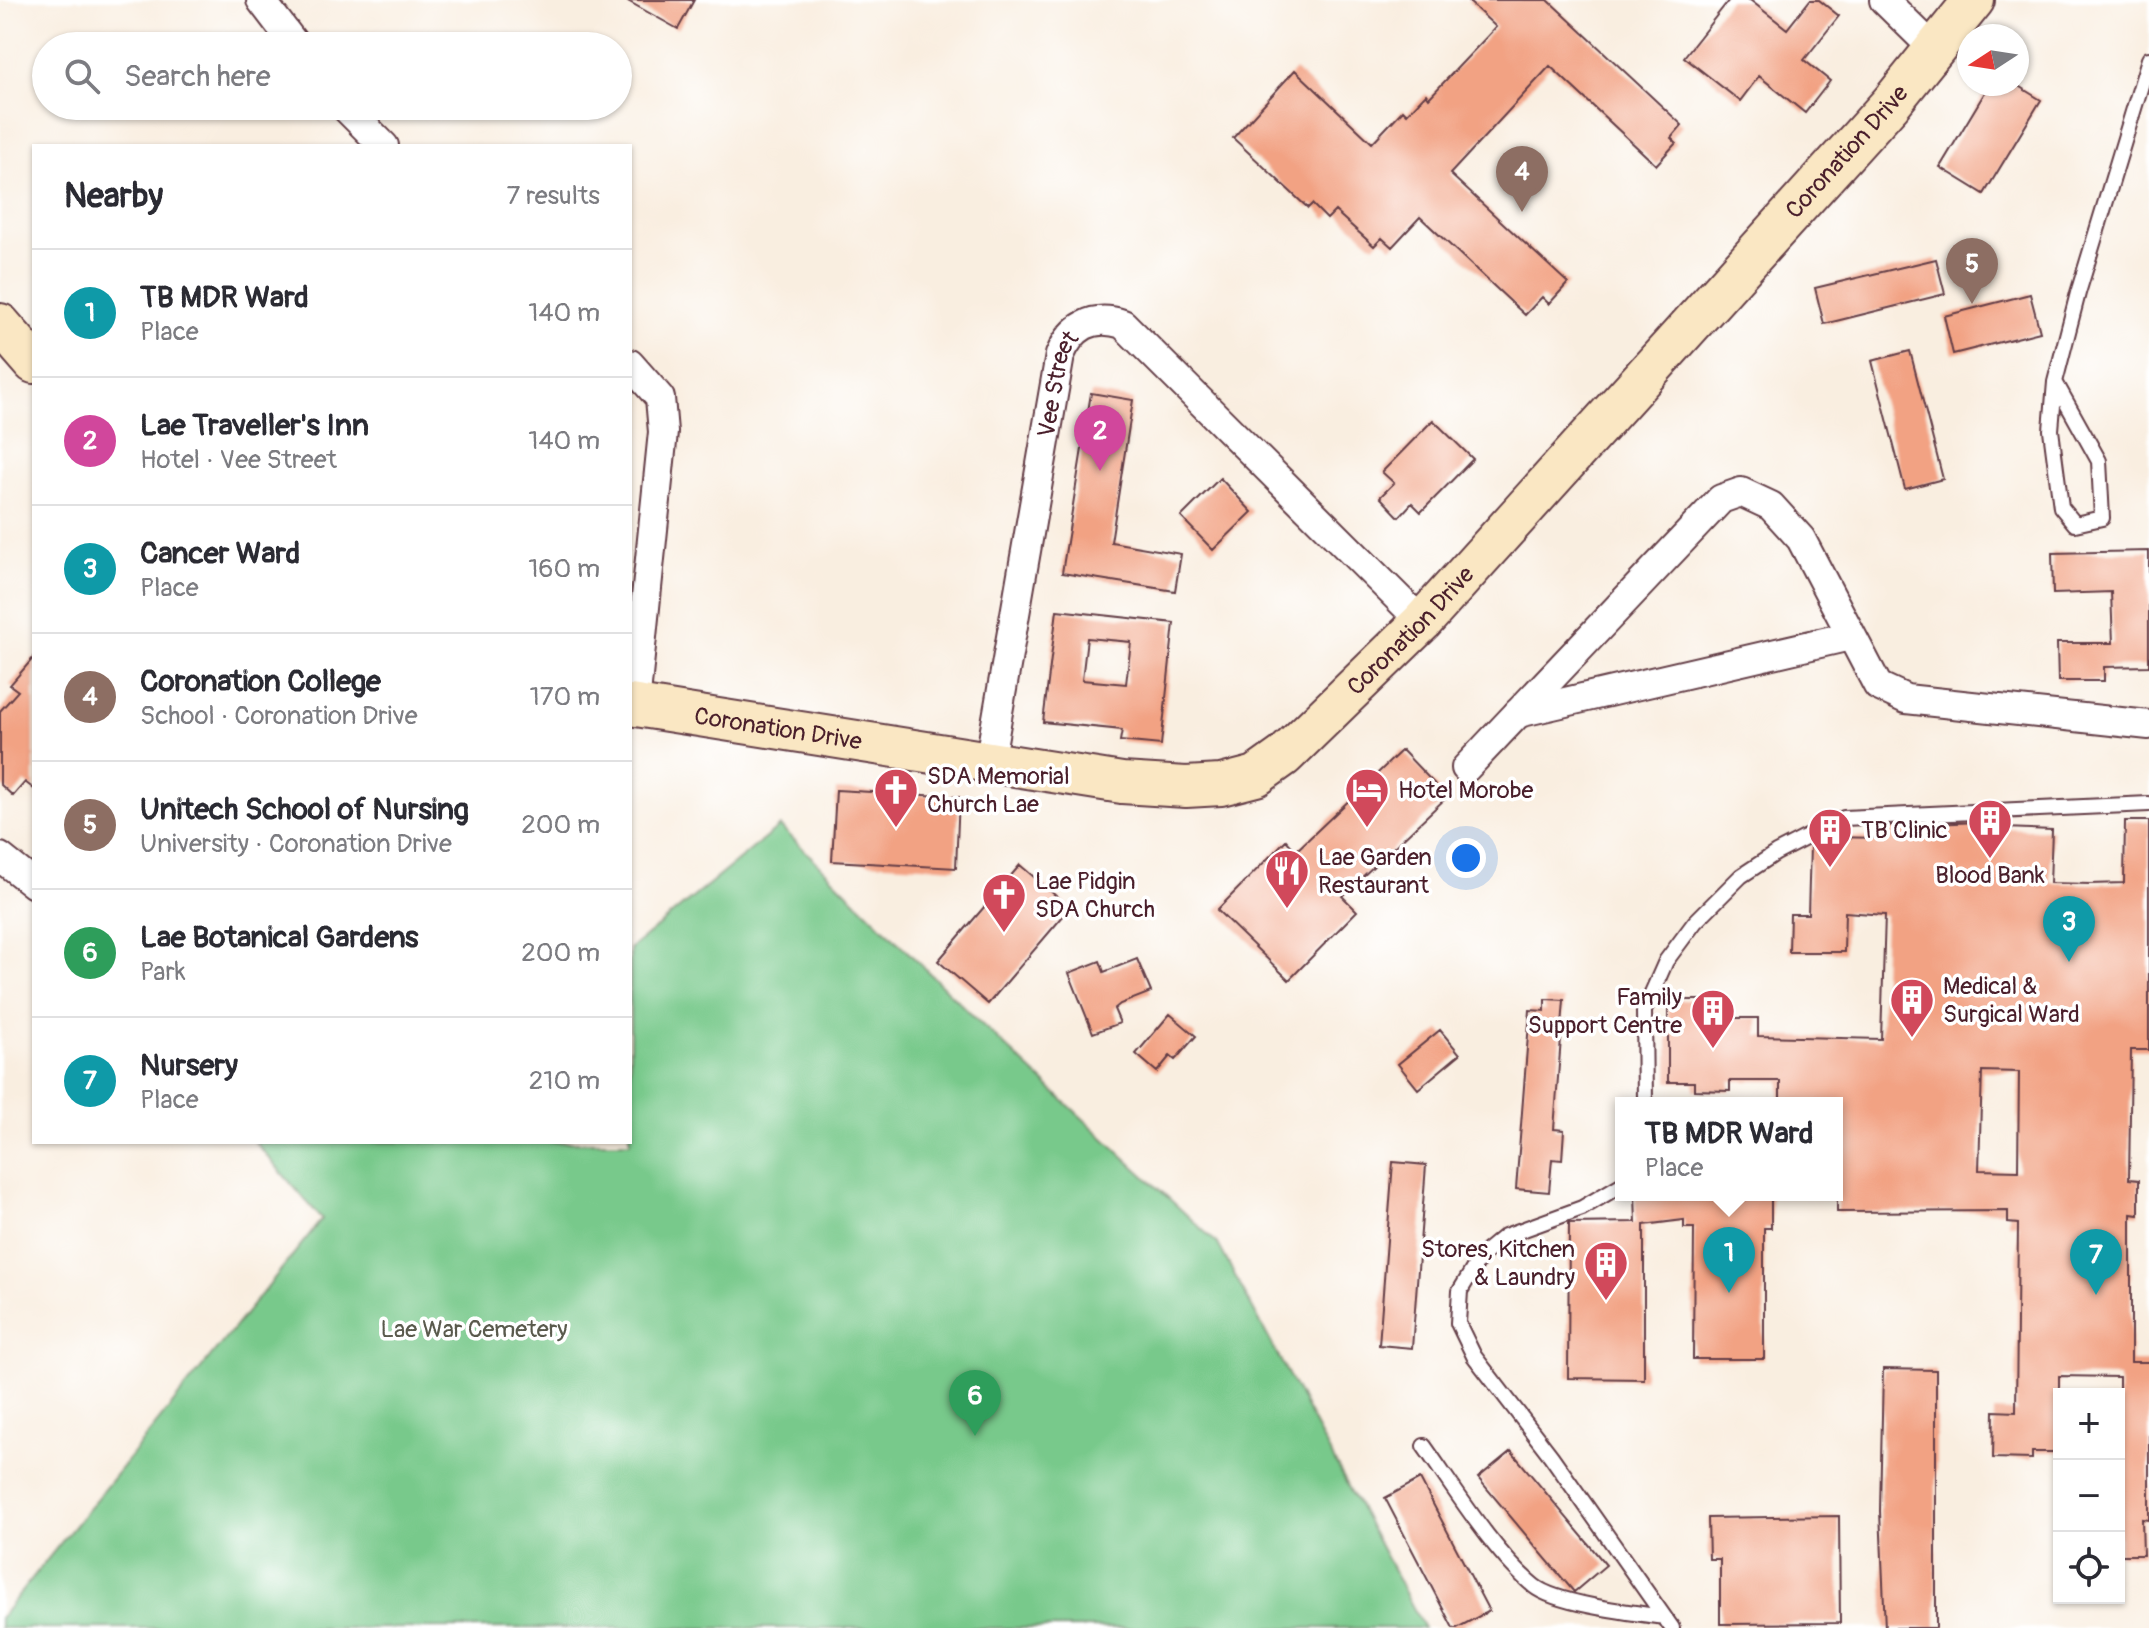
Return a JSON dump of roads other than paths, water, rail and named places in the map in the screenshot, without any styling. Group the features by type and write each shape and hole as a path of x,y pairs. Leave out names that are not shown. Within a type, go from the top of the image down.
{"street":[{"path":"261,0 285,32"},
{"path":"1884,0 1935,50"},
{"name":"Coronation Drive","path":"633,705 1122,783 1186,787 1221,785 1256,776 1284,756 1422,622 1891,103 1974,0"},
{"path":"358,120 382,144"},
{"name":"Vee Street","path":"989,764 1060,355 1067,340 1085,323 1100,320 1123,324 1422,622"},
{"path":"0,324 32,361"},
{"path":"632,366 660,398 663,432 633,705"},
{"path":"1466,768 1721,499 1741,492 1771,506 1801,539 1878,686 1906,699 2149,725"},
{"path":"1518,713 1850,636"},
{"path":"0,857 32,882"}],"lane":[{"path":"2055,382 2099,461 2102,518 2075,524 2061,507 2051,430 2055,382 2078,293 2149,59"},
{"path":"1645,1097 1644,1011 1666,961 1695,922 1741,876 1776,853 1844,818 2149,804"},
{"path":"1615,1189 1582,1208 1505,1236 1481,1256 1460,1291 1458,1323 1474,1356 1551,1456 1668,1622"},
{"path":"1424,1446 1473,1516 1535,1587 1597,1608 1668,1622"}],"place":[{"name":"Coronation College","path":"1522,212"},
{"name":"Unitech School of Nursing","path":"1972,304"},
{"name":"Lae Traveller's Inn","path":"1100,471"},
{"name":"SDA Memorial Church Lae","path":"896,829"},
{"name":"Hotel Morobe","path":"1367,829"},
{"name":"Blood Bank","path":"1990,860"},
{"name":"TB Clinic","path":"1830,869"},
{"name":"Lae Garden Restaurant","path":"1287,910"},
{"name":"Lae Pidgin SDA Church","path":"1004,934"},
{"name":"Cancer Ward","path":"2069,962"},
{"name":"Medical & Surgical Ward","path":"1912,1039"},
{"name":"Family Support Centre","path":"1713,1050"},
{"name":"TB MDR Ward","path":"1729,1293"},
{"name":"Nursery","path":"2096,1295"},
{"name":"Stores, Kitchen & Laundry","path":"1606,1302"},
{"name":"Lae Botanical Gardens","path":"975,1436"}],"park label":[{"name":"Lae War Cemetery","path":"474,1329"}]}
